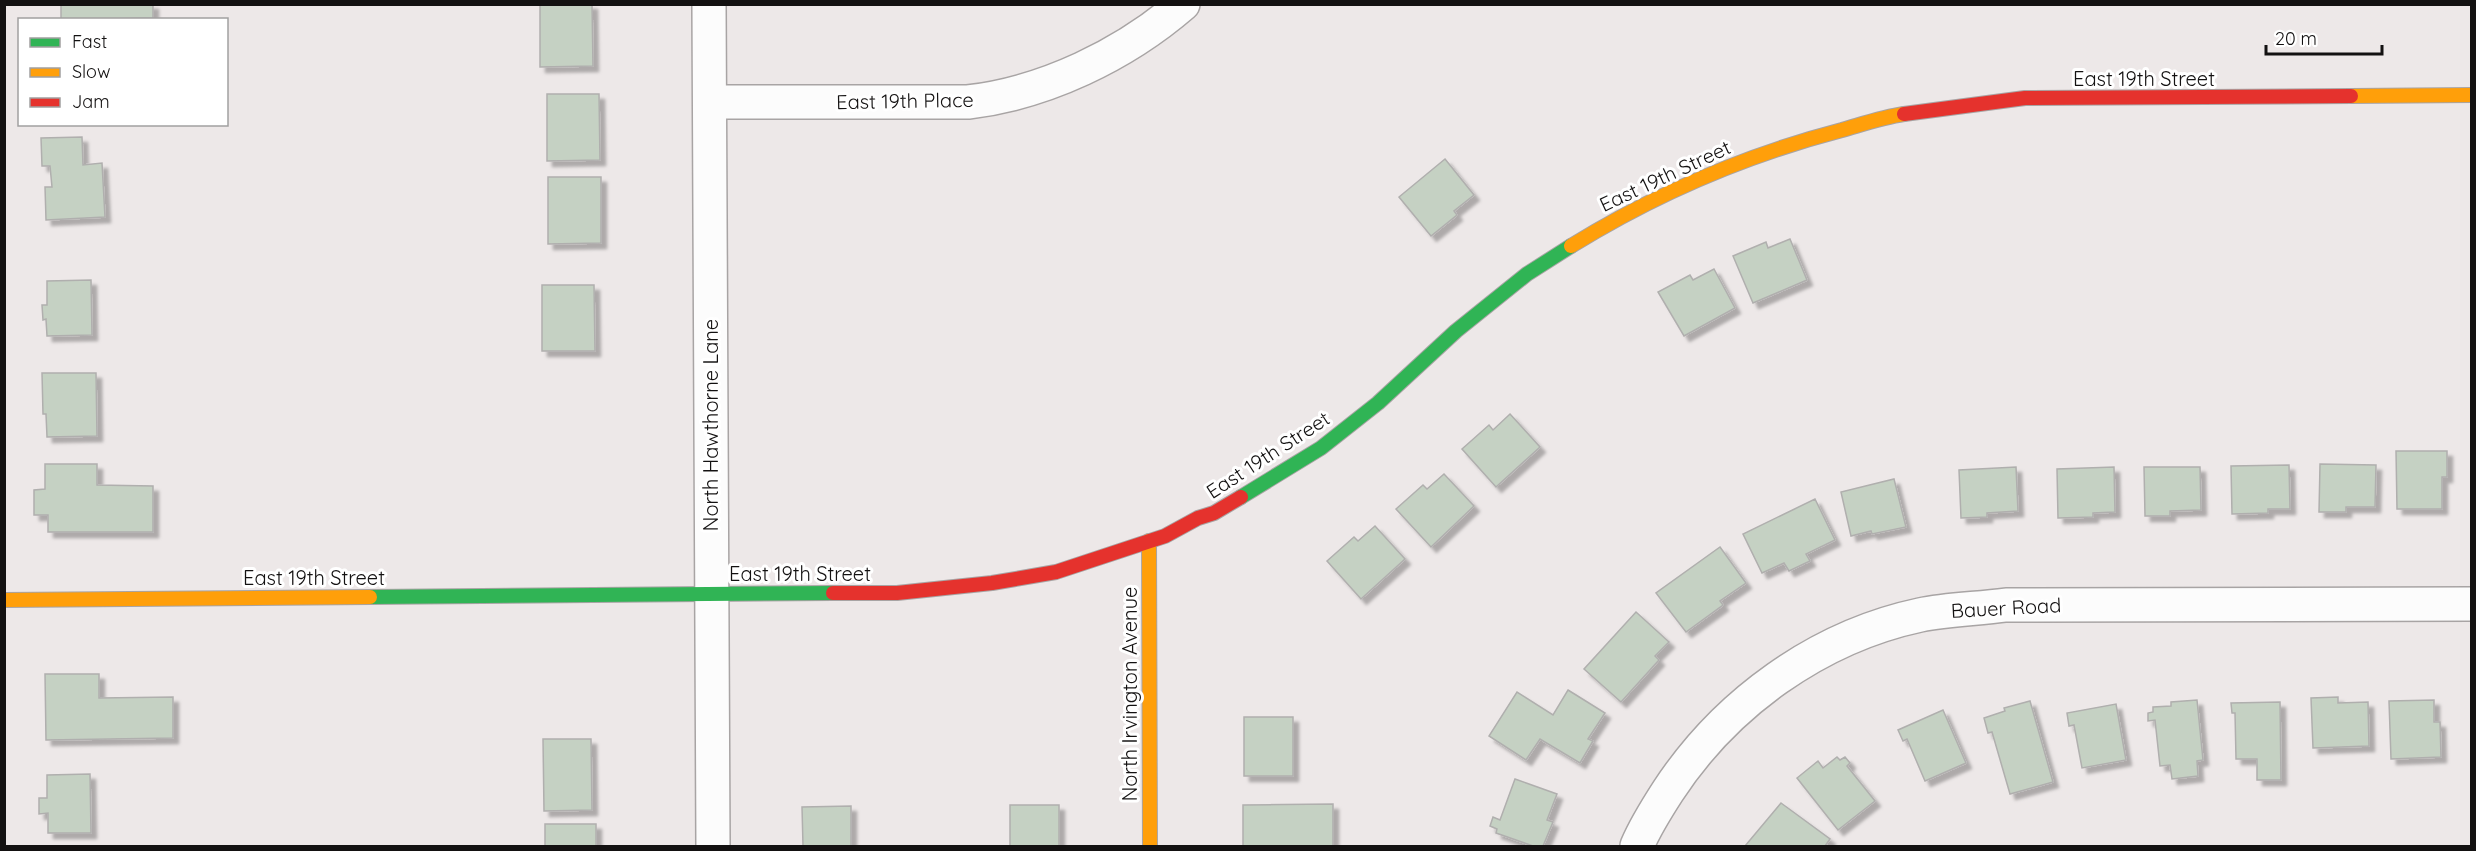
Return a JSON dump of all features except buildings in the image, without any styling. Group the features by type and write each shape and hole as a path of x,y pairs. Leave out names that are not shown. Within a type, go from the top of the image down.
{"street":[{"name":"North Hawthorne Lane","path":"709,4 713,846"},
{"name":"East 19th Place","path":"710,102 968,102 990,99 1025,91 1075,71 1138,38 1183,4"},
{"name":"East 19th Street","path":"4,600 897,593 982,584 1056,572 1149,542 1198,518 1214,513 1321,448 1378,403 1456,331 1527,274 1602,227 1681,187 1763,153 1814,136 1901,114 2025,98 2472,95"},
{"name":"North Irvington Avenue","path":"1149,542 1150,846"},
{"name":"Bauer Road","path":"1637,846 1655,811 1684,768 1707,739 1745,702 1773,680 1851,638 1918,615 1971,607 2006,605 2472,604"}],"traffic: fast":[{"path":"1241,497 1321,448 1378,403 1456,331 1527,274 1571,246"},
{"path":"370,597 833,593"}],"traffic: slow":[{"path":"2351,96 2472,95"},
{"path":"1571,246 1635,209 1736,164 1806,140 1904,114"},
{"path":"1149,541 1150,846"},
{"path":"4,600 370,597"}],"traffic: jam":[{"path":"1904,114 2025,98 2351,96"},
{"path":"833,593 897,593 992,583 1056,572 1165,536 1198,518 1214,513 1241,497"}]}
